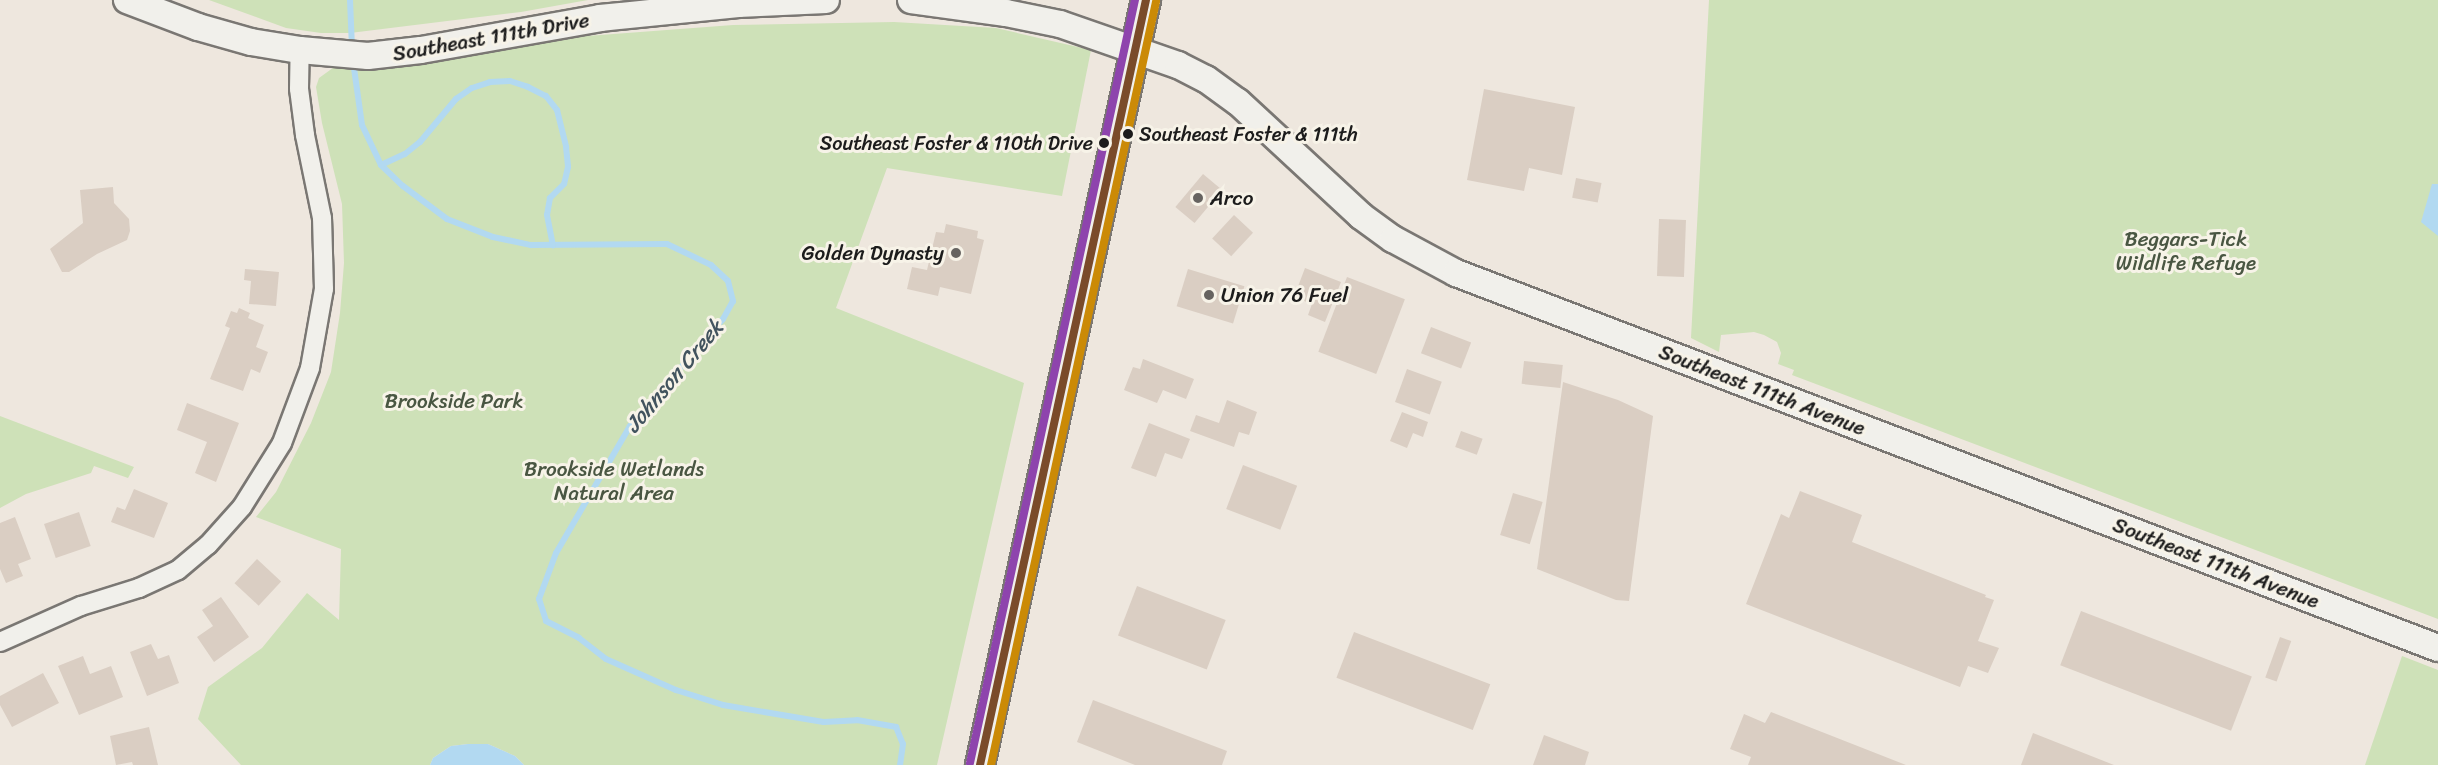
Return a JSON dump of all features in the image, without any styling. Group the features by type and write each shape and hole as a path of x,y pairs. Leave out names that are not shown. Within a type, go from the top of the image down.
{"main road":[{"path":"980,765 1146,0"}],"street":[{"name":"Southeast 111th Drive","path":"127,0 238,39 300,50 377,56 600,18 738,4 826,0"},
{"path":"910,0 1033,18 1135,49"},
{"name":"Southeast 111th Avenue","path":"1135,49 1188,70 1238,102 1361,216 1393,239 1456,273 2438,648"},
{"path":"0,642 81,606 139,588 178,570 208,545 242,507 282,444 310,368 324,289 322,218 304,129 299,89 300,50"}],"green space":[{"path":"209,0 588,0 521,12 350,33 321,33 286,28"},
{"name":"Beggars-Tick Wildlife Refuge","path":"1709,0 2438,0 2438,619 1792,375 1794,370 1778,364 1781,353 1777,342 1764,335 1754,332 1721,335 1719,352 1691,338"},
{"name":"Brookside Wetlands Natural Area","path":"894,22 996,28 1091,50 1062,196 887,168 836,308 1024,383 937,765 524,765 515,756 488,744 468,744 451,746 433,758 430,765 241,765 198,719 208,687 262,648 307,593 339,620 341,549 256,517 276,492 311,423 331,372 340,313 344,263 342,204 322,123 316,87 319,78 337,65 396,67 534,40 733,25"},
{"path":"0,416 134,467 128,478 94,466 91,473 26,494 0,508"},
{"path":"2402,656 2438,670 2438,765 2365,765"}],"water":[{"path":"2432,184 2438,184 2438,236 2421,222"},
{"path":"488,744 515,756 524,765 430,765 433,758 451,746"}],"building":[{"path":"1484,89 1575,107 1562,175 1529,168 1524,191 1467,180"},
{"name":"Arco","path":"1203,174 1222,190 1195,223 1175,207"},
{"path":"1576,178 1602,183 1598,203 1572,198"},
{"path":"113,187 114,203 129,219 130,231 127,240 97,254 69,272 62,272 50,249 83,223 80,190"},
{"name":"Arco","path":"1234,215 1253,233 1231,256 1212,238"},
{"path":"1659,219 1686,220 1684,277 1657,276"},
{"name":"Golden Dynasty","path":"946,224 978,231 977,238 984,240 971,294 940,287 938,296 907,289 912,267 927,270 936,232 944,233"},
{"path":"1305,268 1341,282 1325,322 1308,315 1312,304 1294,297"},
{"path":"245,269 279,272 276,306 249,304 251,281 244,280"},
{"path":"1188,269 1244,286 1233,324 1177,306"},
{"path":"1347,277 1405,299 1376,374 1318,352"},
{"path":"239,308 250,313 248,318 264,325 256,347 268,352 260,373 251,369 243,391 210,379 230,328 225,326 231,311 237,313"},
{"path":"1431,327 1471,342 1461,369 1421,353"},
{"path":"1143,359 1194,379 1186,399 1163,390 1157,403 1124,390 1133,367 1140,369"},
{"path":"1524,361 1563,365 1560,388 1522,384"},
{"path":"1407,369 1442,382 1430,415 1395,402"},
{"path":"1563,382 1618,400 1653,416 1629,601 1616,600 1537,569"},
{"path":"1227,400 1257,412 1249,435 1239,432 1234,447 1190,431 1196,415 1219,423"},
{"path":"187,403 239,423 216,482 195,473 207,442 177,430"},
{"path":"1402,412 1428,422 1423,437 1413,433 1407,448 1390,441"},
{"path":"1149,423 1190,439 1182,459 1165,453 1156,477 1131,468"},
{"path":"1461,431 1483,439 1477,455 1455,447"},
{"path":"1243,465 1297,486 1280,530 1226,509"},
{"path":"134,489 168,503 154,538 111,522 117,507 125,510"},
{"path":"1800,491 1862,515 1852,542 1994,600 1978,641 1999,648 1988,673 1968,666 1960,687 1746,604 1781,514 1789,518"},
{"path":"1513,493 1543,502 1530,544 1500,535"},
{"path":"79,512 91,546 56,558 44,524"},
{"path":"15,517 31,559 18,564 23,576 6,583 0,569 0,523"},
{"path":"257,559 281,582 259,606 234,583"},
{"path":"1137,586 1226,620 1207,670 1118,635"},
{"path":"221,597 249,637 214,662 197,637 213,626 202,610"},
{"path":"2081,611 2252,677 2231,731 2060,665"},
{"path":"1354,632 1490,684 1473,730 1336,678"},
{"path":"2280,637 2291,641 2277,682 2265,677"},
{"path":"151,644 158,659 169,655 179,683 147,696 130,652"},
{"path":"83,656 90,674 111,666 123,697 79,715 58,666"},
{"path":"43,673 59,703 12,727 0,705 0,696"},
{"path":"1093,700 1227,751 1222,765 1135,765 1077,742"},
{"path":"1771,712 1906,765 1748,765 1751,757 1730,749 1744,714 1765,723"},
{"path":"149,727 158,765 133,765 132,762 116,765 110,736"},
{"path":"2033,733 2114,765 2021,765"},
{"path":"1544,735 1589,752 1585,765 1533,765"}],"waterway":[{"name":"Johnson Creek","path":"350,0 352,48"},
{"name":"Johnson Creek","path":"353,61 362,125 381,165 403,186 447,219 493,237 531,245 667,244 711,265 728,281 733,301 723,319 630,426 556,553 539,599 546,621 579,638 606,659 676,690 723,705 824,722 857,720 896,727 903,744 900,765"},
{"name":"Johnson Creek","path":"381,165 405,154 420,142 456,99 472,88 490,82 510,81 528,87 546,96 557,110 566,147 568,167 564,184 550,198 547,215 553,245"}],"transit line":[{"path":"970,763 1135,0"},
{"path":"980,765 1146,0"},
{"path":"991,765 1156,2"}],"place":[{"name":"Southeast Foster & 111th","path":"1128,134"},
{"name":"Southeast Foster & 110th Drive","path":"1104,143"},
{"name":"Arco","path":"1198,198"},
{"name":"Golden Dynasty","path":"956,253"},
{"name":"Union 76 Fuel","path":"1209,295"}],"park label":[{"name":"Brookside Park","path":"454,401"}]}
